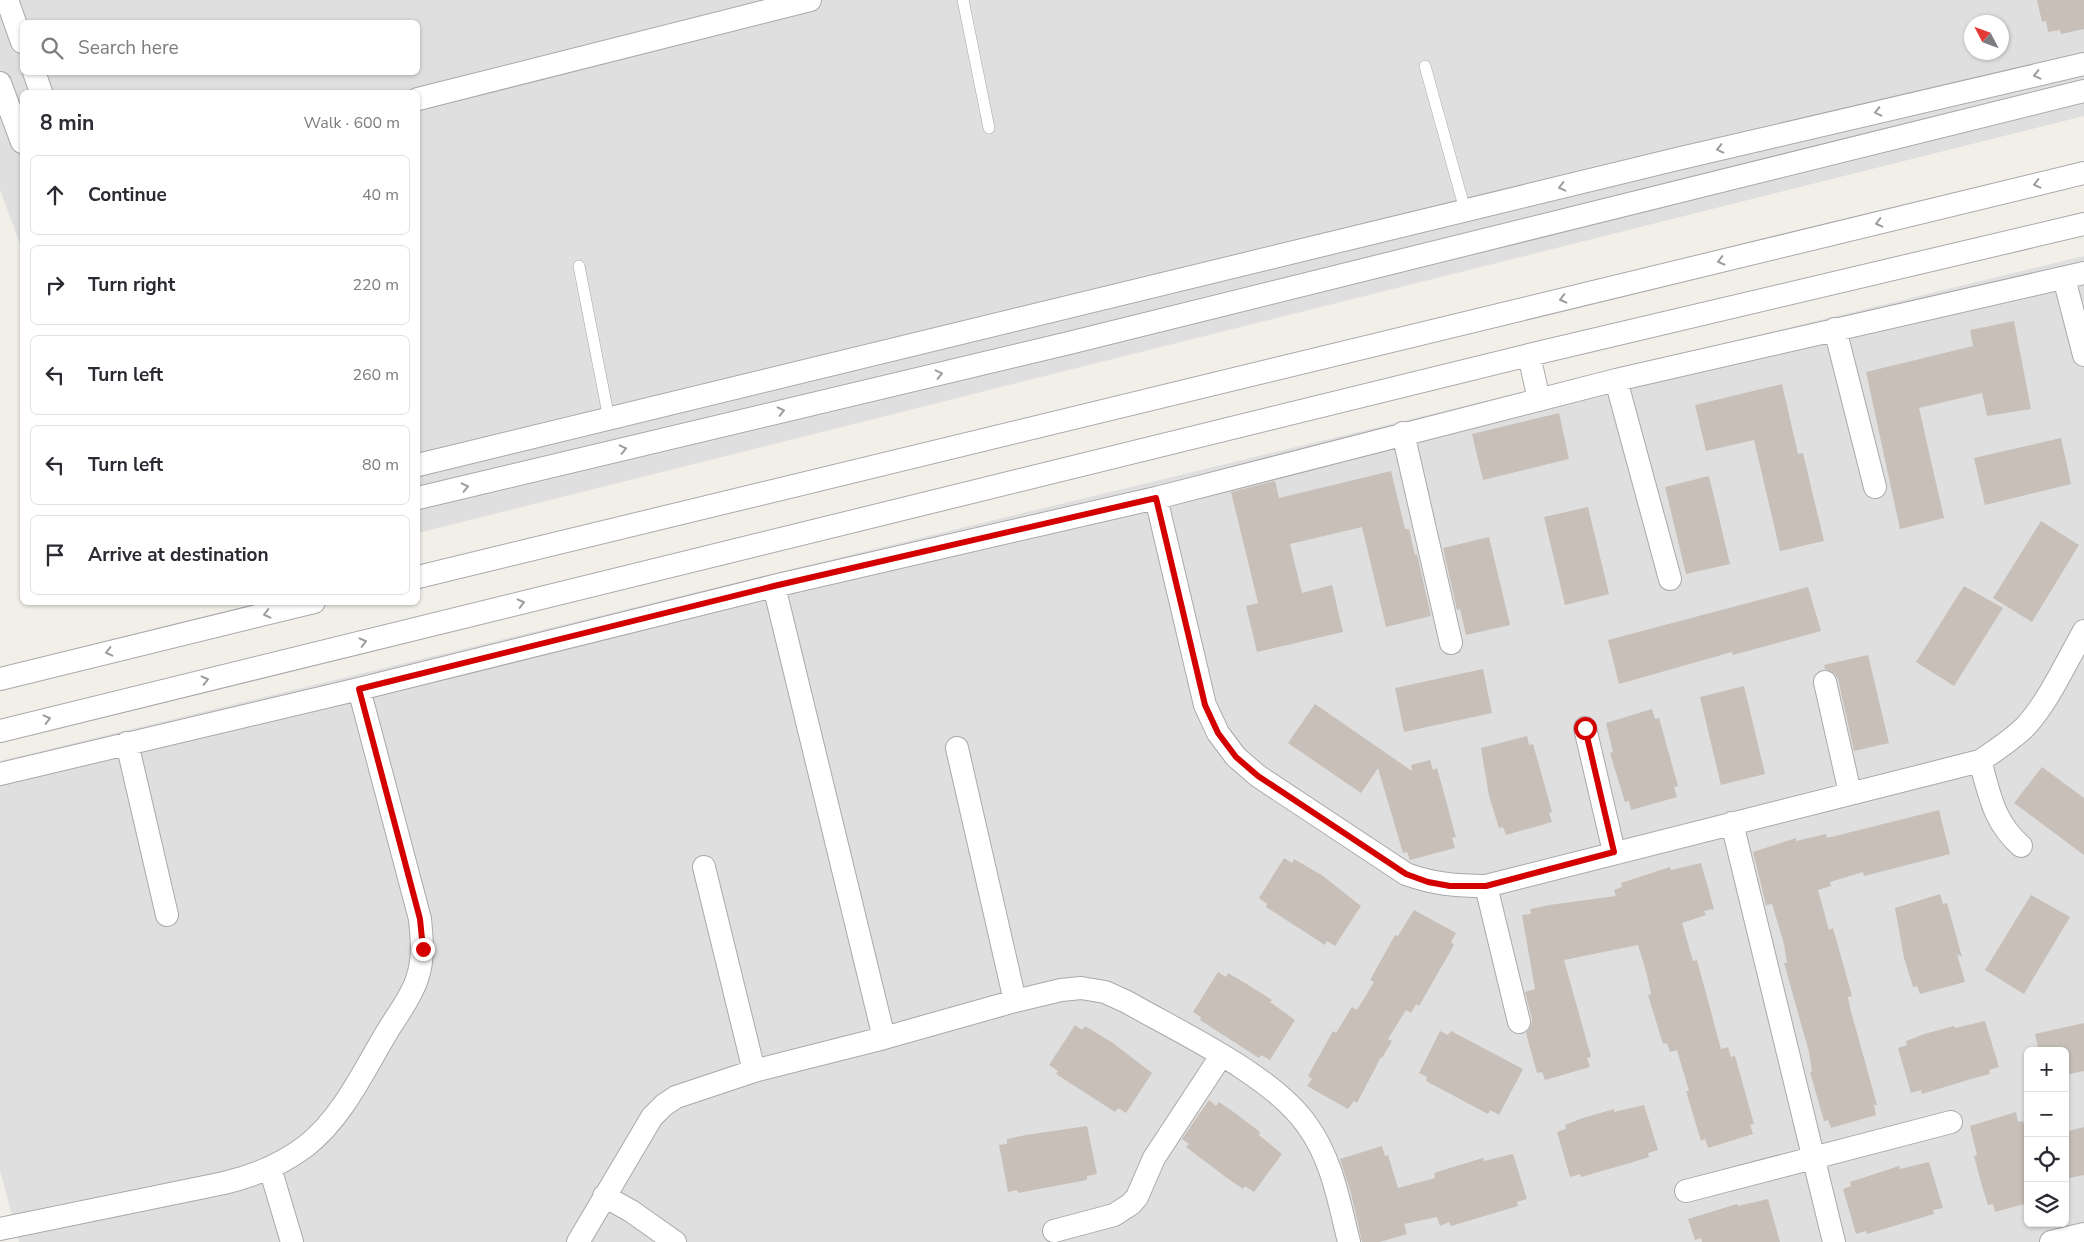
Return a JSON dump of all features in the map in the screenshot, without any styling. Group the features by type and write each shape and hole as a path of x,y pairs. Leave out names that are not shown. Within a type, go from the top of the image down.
{"street":[{"path":"7,0 20,36"},
{"path":"420,98 778,4 810,0"},
{"path":"420,465 1465,210 2084,64"},
{"path":"35,75 40,90"},
{"path":"0,83 20,137"},
{"path":"420,498 1069,343 2084,91"},
{"path":"420,577 2084,173"},
{"path":"0,731 1529,355 2084,224"},
{"path":"0,774 359,689 774,586 1156,498 1616,380 2074,276 2084,355"},
{"path":"1060,309 1069,343"},
{"path":"1835,329 1875,487"},
{"path":"1529,355 1539,400"},
{"path":"1616,380 1670,579"},
{"path":"1404,433 1451,643"},
{"path":"1156,498 1205,705 1218,733 1236,757 1258,776 1406,874 1428,882 1450,886 1486,886 1614,852 1980,761 2005,745 2026,725 2043,702 2084,630"},
{"path":"774,586 884,1038"},
{"path":"0,679 302,605"},
{"path":"1825,682 1850,793"},
{"path":"4,1242 0,1230 224,1183 270,1168 307,1145 340,1110 411,993 422,964 423,949 420,919 359,689"},
{"path":"1585,728 1614,852"},
{"path":"128,743 167,915"},
{"path":"957,748 1015,1001"},
{"path":"1980,761 1999,823 2007,834 2021,846"},
{"path":"1732,823 1834,1242"},
{"path":"704,867 754,1071"},
{"path":"1486,886 1519,1022"},
{"path":"578,1242 652,1117 664,1105 676,1097 754,1071 884,1038 1015,1001 1061,990 1081,988 1105,992 1221,1056 1265,1083 1288,1102 1308,1125 1322,1151 1335,1184 1348,1242"},
{"path":"1054,1231 1114,1215 1131,1204 1138,1196 1154,1158 1221,1056"},
{"path":"1686,1191 1951,1122"},
{"path":"270,1168 292,1242"},
{"path":"604,1196 631,1211 675,1242"},
{"path":"2051,1242 2084,1234"}],"lane":[{"path":"963,0 989,128"},
{"path":"1425,66 1465,210"},
{"path":"579,266 609,419"}],"shaded area":[{"path":"0,0 2084,0 2084,116 420,532 420,90 20,90 20,244 0,190"},
{"path":"2084,256 2084,1237 2060,1242 19,1242 0,1170 0,761"}],"building":[{"path":"2037,0 2084,0 2084,29 2061,34 2060,30 2048,32 2046,21 2042,22"},
{"path":"2014,321 2031,409 1987,416 1982,393 1919,408 1944,518 1900,529 1866,372 1973,346 1970,330"},
{"path":"1782,384 1798,454 1803,453 1824,541 1780,551 1754,440 1706,451 1695,405"},
{"path":"1559,413 1569,459 1483,480 1472,434"},
{"path":"2061,438 2071,484 1985,505 1974,458"},
{"path":"1391,471 1405,529 1409,529 1415,555 1417,554 1431,616 1386,627 1362,527 1290,544 1302,593 1332,585 1343,632 1257,652 1246,606 1258,603 1231,492 1275,481 1279,498"},
{"path":"1709,476 1730,564 1686,574 1665,487"},
{"path":"1588,507 1609,594 1565,605 1544,517"},
{"path":"2041,521 2079,545 2032,622 1993,598"},
{"path":"1489,537 1510,625 1466,635 1460,609 1457,610 1443,548"},
{"path":"1964,586 2003,608 1954,686 1916,662"},
{"path":"1808,587 1821,631 1733,655 1732,652 1619,684 1608,640"},
{"path":"1868,655 1889,743 1854,751 1838,679 1834,673 1825,669 1824,665"},
{"path":"1483,669 1492,713 1404,732 1395,688"},
{"path":"1744,686 1765,774 1721,785 1700,697"},
{"path":"1315,704 1412,771 1411,765 1430,760 1433,770 1437,768 1456,837 1452,838 1455,848 1410,860 1407,852 1403,853 1378,768 1361,793 1288,743"},
{"path":"1652,709 1655,719 1659,718 1678,786 1674,787 1677,797 1631,810 1629,801 1625,802 1610,753 1613,752 1606,723"},
{"path":"1527,736 1529,745 1533,744 1552,812 1549,813 1552,822 1506,835 1503,827 1499,828 1489,796 1481,748"},
{"path":"2042,767 2084,798 2084,855 2014,803"},
{"path":"1939,810 1950,854 1864,876 1863,872 1830,882 1831,886 1818,890 1829,930 1833,928 1852,996 1848,997 1850,1008 1877,1105 1874,1105 1876,1115 1831,1128 1828,1120 1824,1121 1810,1072 1812,1071 1809,1052 1784,963 1787,963 1784,944 1772,904 1766,905 1753,852 1796,838 1796,841 1826,834 1827,838"},
{"path":"1284,858 1292,863 1294,859 1323,876 1361,906 1335,946 1327,941 1325,945 1266,907 1267,904 1259,898"},
{"path":"1701,863 1714,909 1704,911 1706,915 1682,923 1693,961 1697,960 1721,1049 1728,1047 1731,1057 1735,1056 1754,1124 1750,1125 1753,1134 1708,1148 1705,1139 1701,1141 1686,1091 1689,1091 1677,1050 1670,1052 1667,1043 1663,1044 1648,995 1651,994 1638,945 1564,960 1591,1057 1587,1058 1590,1067 1545,1080 1542,1072 1537,1073 1526,1033 1531,1026 1532,1019 1525,992 1535,989 1522,915 1531,914 1530,909 1549,905 1616,896 1614,890 1622,887 1621,883 1670,867 1671,870"},
{"path":"1940,894 1943,904 1947,903 1962,957 1957,954 1965,982 1920,994 1917,986 1913,987 1904,958 1895,908"},
{"path":"2031,895 2070,917 2024,994 1985,970"},
{"path":"1414,910 1456,933 1451,942 1454,945 1419,1006 1416,1004 1411,1013 1406,1010 1388,1039 1392,1041 1381,1057 1357,1103 1354,1101 1348,1109 1307,1086 1312,1079 1308,1076 1333,1031 1336,1033 1352,1007 1357,1010 1374,982 1370,980 1395,935 1398,936"},
{"path":"1218,972 1226,977 1228,973 1245,983 1272,1000 1270,1002 1295,1020 1270,1060 1261,1055 1259,1058 1200,1020 1201,1017 1193,1012"},
{"path":"1985,1021 1999,1067 1989,1070 1990,1074 1922,1094 1921,1090 1911,1093 1898,1048 1907,1045 1906,1041 1924,1034 1954,1026 1955,1028"},
{"path":"2084,1023 2084,1071 2069,1074 2069,1047 2038,1047 2035,1034"},
{"path":"1075,1025 1082,1030 1085,1026 1113,1043 1152,1073 1126,1113 1118,1108 1115,1112 1056,1074 1058,1071 1049,1065"},
{"path":"1440,1031 1448,1035 1451,1031 1523,1069 1499,1115 1490,1110 1488,1114 1426,1081 1427,1077 1419,1073"},
{"path":"1209,1100 1216,1106 1219,1102 1235,1113 1260,1132 1259,1135 1282,1154 1254,1192 1245,1186 1243,1189 1227,1178 1186,1147 1189,1144 1182,1139"},
{"path":"1644,1105 1658,1150 1648,1153 1649,1157 1630,1163 1581,1177 1580,1174 1570,1177 1557,1132 1566,1129 1565,1125 1583,1118 1614,1109 1614,1112"},
{"path":"2016,1112 2018,1122 2023,1121 2024,1204 1995,1212 1993,1204 1988,1205 1974,1156 1977,1155 1970,1126"},
{"path":"1087,1126 1097,1174 1087,1176 1087,1180 1018,1193 1017,1190 1008,1192 999,1145 1007,1144 1007,1139"},
{"path":"2084,1127 2084,1175 2069,1178 2069,1137 2069,1131"},
{"path":"1382,1146 1385,1156 1388,1155 1398,1188 1435,1178 1434,1173 1483,1158 1484,1161 1513,1154 1527,1199 1517,1202 1518,1206 1451,1226 1449,1222 1440,1226 1437,1217 1404,1224 1407,1234 1380,1242 1362,1242 1351,1193 1340,1159"},
{"path":"1929,1162 1943,1208 1933,1210 1934,1214 1867,1234 1866,1231 1856,1234 1843,1189 1851,1186 1850,1182 1899,1166 1900,1169"},
{"path":"1768,1199 1780,1242 1702,1242 1701,1238 1695,1240 1688,1219 1737,1204 1738,1206"}],"route":[{"path":"423,949 420,919 359,689 774,586 1156,498 1205,705 1218,733 1236,757 1258,776 1406,874 1428,882 1450,886 1486,886 1614,852 1585,728"}]}
